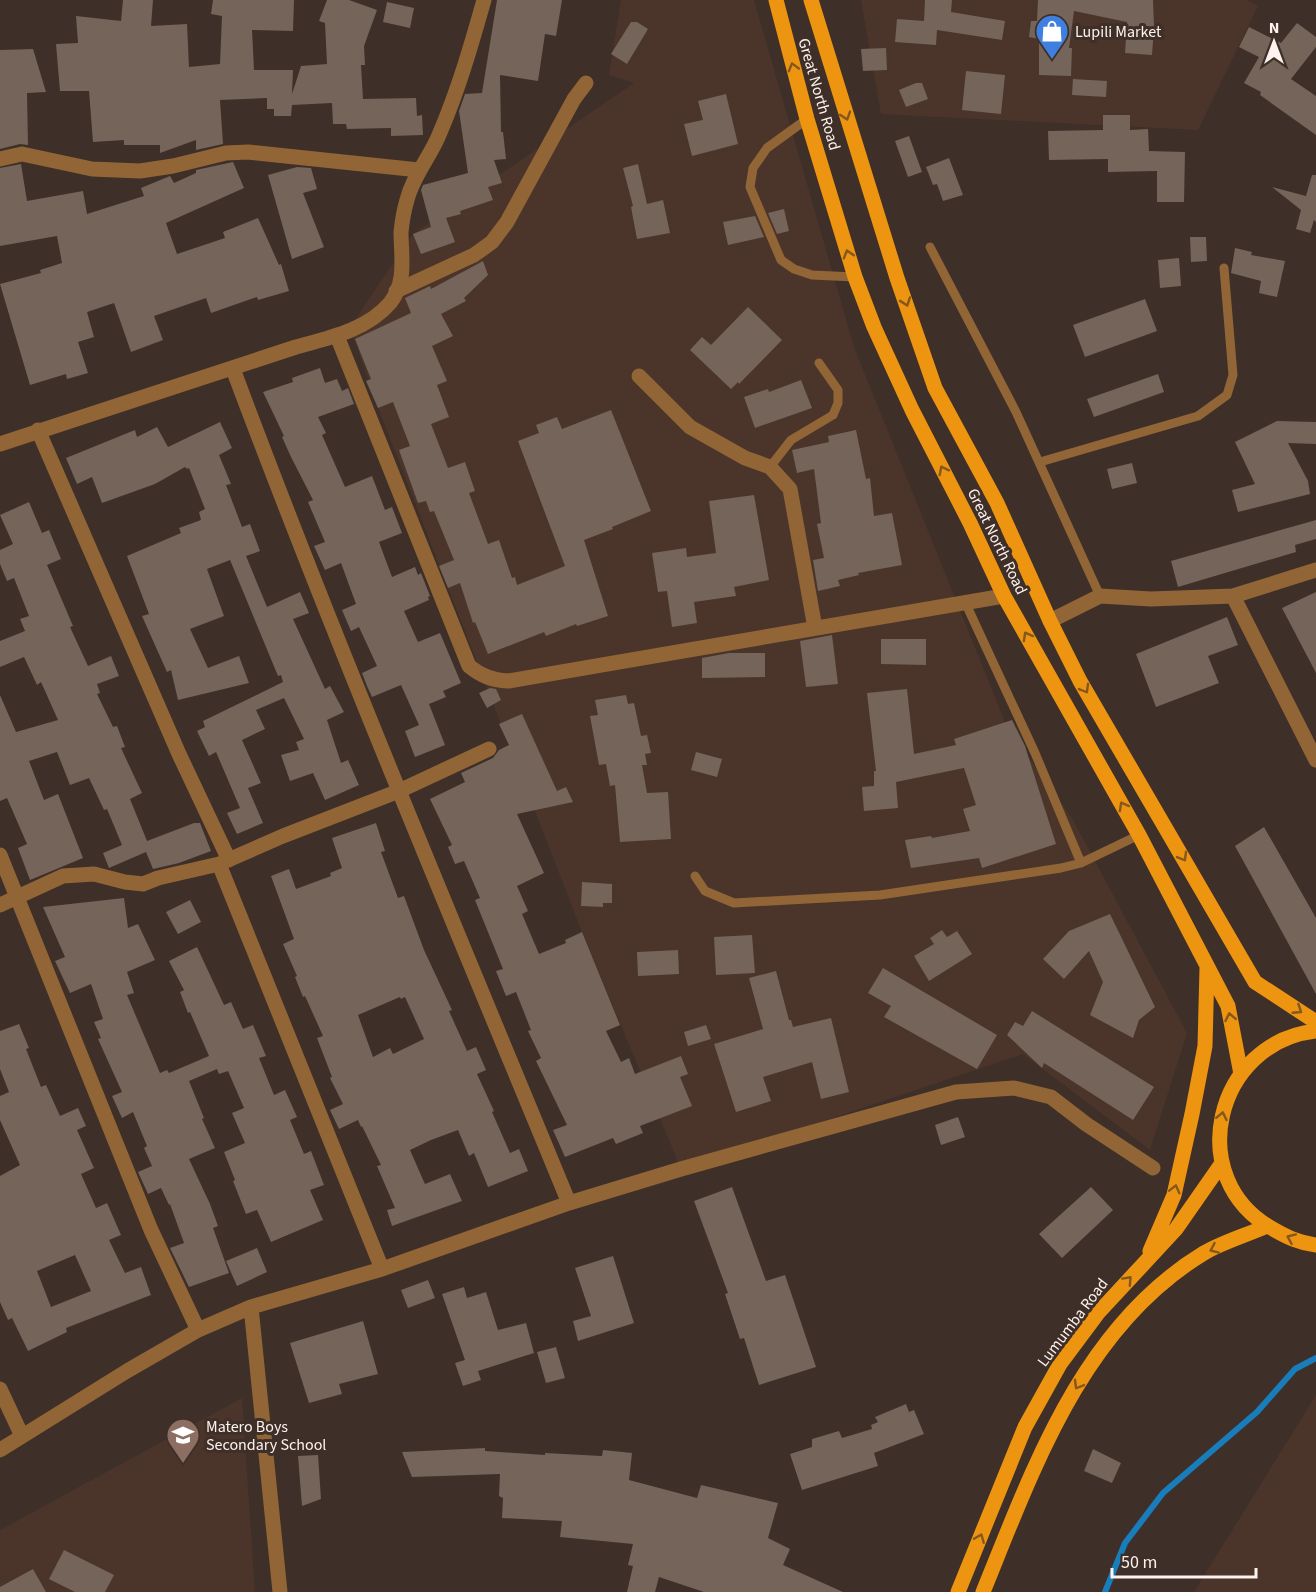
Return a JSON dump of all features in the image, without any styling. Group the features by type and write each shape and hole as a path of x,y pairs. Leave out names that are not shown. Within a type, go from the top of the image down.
{"main road":[{"name":"Great North Road","path":"776,0 807,119 855,278 874,327 912,410 970,522 1004,596 1139,835 1228,1006 1241,1074"},
{"name":"Great North Road","path":"811,0 894,267 935,388 997,503 1050,621 1080,681 1256,982 1316,1022"},
{"path":"1145,1262 1174,1196 1192,1114 1205,1046 1207,968"},
{"path":"1316,1032 1297,1035 1281,1041 1266,1050 1241,1074 1229,1094 1222,1116 1219,1140 1222,1162 1230,1184 1242,1203 1267,1226 1292,1240 1316,1245"},
{"name":"Lumumba Road","path":"958,1592 1024,1427 1060,1364 1098,1313 1176,1229 1222,1162"},
{"path":"984,1592 1049,1436 1090,1364 1133,1311 1163,1284 1205,1253 1267,1226"}],"street":[{"path":"0,444 296,347 337,336 355,329 390,303 402,273 401,229 407,198 453,103 484,0"},
{"path":"396,291 474,255 492,242 507,222 574,99 586,82"},
{"path":"0,159 22,154 92,169 140,171 173,166 226,153 248,152 419,170"},
{"path":"337,336 469,666 479,674 493,680 508,681 1004,596"},
{"path":"233,369 271,472 399,791 569,1203"},
{"path":"639,376 690,427 745,458 770,467 790,489 815,628"},
{"path":"38,430 224,862 382,1269"},
{"path":"1050,621 1100,596 1151,599 1233,596 1316,570"},
{"path":"1233,596 1316,760"},
{"path":"0,905 63,876 94,874 143,884 158,878 224,862 283,836 399,791 489,749"},
{"path":"0,855 152,1230 198,1330"},
{"path":"0,1450 198,1330 251,1307 382,1269 569,1203 681,1169 956,1092 1014,1088 1051,1097 1086,1124 1153,1168"},
{"path":"251,1307 280,1592"},
{"path":"0,1389 22,1436"}],"lane":[{"path":"807,119 767,148 753,168 750,187 781,260 794,269 812,274 855,278"},
{"path":"930,247 1016,412 1100,596"},
{"path":"1040,462 1197,416 1227,395 1233,375 1224,268"},
{"path":"770,467 791,440 833,415 838,403 838,390 819,363"},
{"path":"965,602 1035,753 1081,863"},
{"path":"695,876 705,891 734,903 880,895 1050,870 1081,863 1139,835"}],"shaded area":[{"path":"621,0 754,0 854,347 1007,727 1073,820 1187,1033 1150,1150 1023,1054 681,1169 582,932 382,418 350,327 413,234 634,83 609,75"},
{"name":"Lupili Market","path":"861,0 1246,0 1258,6 1198,130 881,114"},
{"path":"1316,1395 1316,1592 1194,1592"},
{"name":"Matero Boys Secondary School","path":"242,1398 255,1592 0,1592 0,1530"}],"building":[{"path":"123,0 153,0 151,26 187,24 189,67 220,64 222,16 211,14 213,0 294,0 293,31 252,30 254,70 293,70 292,94 301,66 327,64 325,23 319,21 327,0 349,0 377,10 364,46 365,65 361,65 363,99 416,98 417,116 422,115 423,135 391,136 391,128 347,129 346,124 333,124 332,103 292,105 291,116 274,116 274,109 267,109 267,98 220,100 223,144 196,150 196,140 160,153 160,145 124,145 124,140 93,142 89,91 60,91 56,44 78,43 76,16 121,21"},
{"path":"497,0 562,0 556,36 545,34 538,81 500,75 501,132 503,132 506,159 494,160 502,183 488,187 493,200 446,218 455,242 421,254 413,234 431,227 421,190 423,185 468,173 459,111 465,94 482,93"},
{"path":"925,0 952,0 951,12 1005,21 1002,40 937,30 936,45 895,42 897,19 924,21"},
{"path":"1038,0 1153,0 1152,55 1125,53 1127,22 1074,11 1069,48 1072,48 1071,76 1039,75 1039,39 1029,37 1031,21 1037,21"},
{"path":"387,2 414,8 410,28 383,22"},
{"path":"631,22 637,22 648,29 627,64 611,54"},
{"path":"1297,23 1316,37 1316,47 1291,79 1316,96 1316,135 1260,95 1261,92 1244,83 1259,57 1239,47 1249,27 1281,43"},
{"path":"886,48 887,70 863,71 861,49"},
{"path":"33,49 46,92 27,93 28,145 20,144 0,149 0,50"},
{"path":"966,71 1005,75 1001,114 962,110"},
{"path":"1073,79 1107,81 1106,97 1072,95"},
{"path":"922,83 928,99 906,107 899,90"},
{"path":"726,94 738,144 692,156 684,124 703,120 698,101"},
{"path":"1103,115 1130,115 1130,130 1148,129 1149,151 1185,152 1184,202 1157,202 1157,171 1108,172 1108,159 1049,160 1048,131 1103,130"},
{"path":"909,136 922,172 908,177 895,141"},
{"path":"949,158 963,195 943,201 937,184 933,185 926,167"},
{"path":"233,162 244,188 166,223 177,254 225,238 223,232 258,218 279,265 281,264 289,291 258,300 257,297 211,313 206,298 154,316 163,340 131,352 114,303 87,312 94,337 78,342 88,373 67,379 66,374 30,385 0,284 41,273 40,270 62,263 57,236 0,246 0,168 21,164 27,201 83,191 87,214 144,196 141,188 170,176 174,183 196,173 196,170"},
{"path":"638,164 647,204 663,200 670,233 637,239 631,207 633,206 623,168"},
{"path":"297,167 311,168 317,189 303,193 324,247 292,259 268,175"},
{"path":"1312,175 1316,175 1316,222 1314,220 1310,233 1296,229 1301,210 1272,187 1306,196"},
{"path":"784,209 789,231 777,234 768,213"},
{"path":"755,216 764,237 728,245 723,222"},
{"path":"1190,237 1206,237 1207,261 1191,262"},
{"path":"1235,248 1252,252 1251,255 1285,261 1277,297 1259,293 1261,281 1231,273"},
{"path":"1179,258 1181,286 1160,288 1158,260"},
{"path":"483,261 488,275 464,298 466,301 441,314 453,336 432,346 447,381 437,385 449,417 431,424 448,468 465,462 475,491 469,493 488,544 499,540 512,578 515,577 517,585 565,566 518,441 539,433 536,425 557,417 562,429 611,410 651,511 584,540 608,616 577,626 576,624 546,636 544,632 488,654 475,622 473,623 460,583 448,588 439,566 454,560 434,511 430,512 426,501 418,503 399,450 410,446 393,402 378,408 366,381 371,379 355,339 411,313 405,298 430,286 431,289"},
{"path":"1145,299 1157,331 1085,357 1073,325"},
{"path":"748,307 782,340 739,384 738,382 731,389 690,350 702,337 711,345"},
{"path":"320,368 325,383 337,379 342,391 348,388 354,404 318,417 326,433 322,435 345,487 372,476 385,510 392,507 402,533 379,542 392,577 415,567 418,575 421,573 430,596 429,600 404,611 418,642 440,633 461,683 443,691 446,697 429,704 445,745 415,757 405,731 419,725 401,685 372,697 367,686 362,673 377,666 359,627 351,631 342,610 356,604 341,563 325,570 314,546 325,542 308,502 313,500 291,457 282,437 284,436 263,392 293,382 292,378"},
{"path":"1158,374 1164,392 1094,417 1087,399"},
{"path":"801,380 812,408 755,428 744,397 768,389 769,392"},
{"path":"1277,421 1316,422 1316,444 1288,443 1308,481 1310,494 1238,512 1232,490 1255,484 1235,442"},
{"path":"220,422 232,448 219,455 231,484 226,485 242,527 250,524 260,551 246,556 267,607 300,592 309,613 293,619 325,689 330,686 344,712 327,720 341,763 348,760 359,785 325,800 313,773 290,781 281,755 299,750 296,742 304,739 284,698 256,710 265,729 242,740 261,783 248,788 263,823 237,834 227,813 240,808 216,752 209,756 197,731 205,727 203,721 283,682 281,675 278,676 230,560 207,569 224,616 190,629 208,668 239,656 249,683 178,700 171,670 167,672 142,616 149,614 127,556 181,533 179,528 201,520 199,512 205,509 189,468 185,467 155,484 102,503 92,477 77,484 66,458 135,430 137,437 157,427 168,447"},
{"path":"856,430 866,479 870,478 874,516 892,513 902,565 858,573 859,575 838,580 840,586 818,591 813,560 824,558 817,524 821,523 814,469 797,473 792,450 829,442 828,436"},
{"path":"1132,463 1137,483 1112,489 1107,469"},
{"path":"754,495 769,580 734,587 736,596 694,602 697,623 672,627 667,591 658,592 652,553 686,548 687,557 716,553 709,501"},
{"path":"29,502 42,533 49,530 61,559 47,565 73,626 70,627 88,666 111,656 119,676 97,684 100,693 97,694 113,727 117,726 125,747 121,748 142,793 130,799 147,841 194,823 200,823 211,851 179,863 153,869 146,852 109,868 103,853 122,845 107,809 104,810 89,778 70,785 57,752 29,761 44,800 58,794 83,858 30,880 18,848 27,844 7,798 0,801 0,695 16,732 58,720 41,682 37,685 24,657 0,667 0,641 25,631 20,619 29,616 14,578 7,581 0,564 0,550 13,544 0,515"},
{"path":"1316,520 1316,539 1295,545 1296,552 1178,587 1171,561"},
{"path":"1316,592 1316,673 1282,608"},
{"path":"1227,617 1238,645 1208,656 1219,683 1156,707 1136,654"},
{"path":"832,635 838,684 806,687 800,641"},
{"path":"881,639 926,639 926,665 881,664"},
{"path":"729,653 765,653 765,677 702,678 702,658"},
{"path":"490,688 496,689 501,700 487,708 479,693"},
{"path":"907,689 914,754 956,745 954,739 1012,720 1025,746 1056,844 982,868 979,858 911,868 905,840 970,831 963,809 976,805 964,768 896,782 898,808 864,811 862,787 874,786 874,771 876,771 867,693"},
{"path":"626,695 628,704 634,703 641,736 647,735 651,753 645,754 647,765 642,765 647,793 668,792 671,839 620,842 615,785 610,786 606,764 599,765 590,716 598,715 595,700"},
{"path":"522,714 557,791 566,787 573,802 517,814 544,873 517,886 528,911 522,914 539,954 566,943 565,940 582,932 620,1025 606,1031 621,1062 629,1058 635,1074 681,1056 688,1074 680,1077 692,1106 640,1126 643,1133 616,1144 613,1138 565,1157 553,1130 567,1125 536,1061 541,1058 528,1031 531,1030 516,992 506,996 496,971 503,969 475,900 480,898 464,861 455,864 448,847 452,845 430,799 465,782 461,773 493,758 499,750 509,745 499,724"},
{"path":"696,752 722,759 717,777 691,770"},
{"path":"376,823 385,851 381,852 398,898 404,896 424,950 452,1010 449,1011 467,1051 476,1047 486,1070 477,1074 510,1153 519,1149 528,1171 488,1187 474,1153 469,1156 458,1130 431,1140 410,1150 425,1184 450,1174 462,1201 392,1226 387,1210 395,1208 377,1166 381,1165 362,1126 358,1120 339,1129 330,1110 343,1104 330,1078 332,1077 317,1038 323,1036 305,996 303,997 295,977 297,976 283,944 294,939 271,876 289,869 296,889 331,876 330,873 342,868 332,838","holes":["400,997 401,999 405,997 424,1039 393,1054 390,1048 373,1057 358,1015"]},
{"path":"1264,827 1316,918 1316,994 1235,846"},
{"path":"582,882 612,884 612,903 603,903 603,907 581,906"},
{"path":"124,898 128,928 138,924 155,960 127,972 134,993 127,995 160,1073 167,1070 169,1073 209,1056 190,1012 188,1013 180,992 184,990 169,961 197,947 224,1005 231,1002 243,1029 253,1025 266,1056 259,1058 274,1095 285,1090 297,1117 290,1120 304,1154 311,1151 324,1185 310,1190 323,1220 271,1242 257,1210 246,1214 224,1152 245,1143 232,1113 244,1108 228,1071 219,1074 217,1069 189,1081 215,1148 189,1159 218,1226 213,1228 229,1273 189,1287 170,1248 184,1243 170,1204 161,1188 148,1194 138,1172 152,1166 144,1148 147,1146 133,1112 122,1118 112,1096 122,1092 98,1039 101,1038 94,1022 103,1019 91,984 70,993 55,961 65,957 43,907"},
{"path":"190,900 201,922 178,934 166,912"},
{"path":"1110,914 1155,1007 1139,1020 1133,1038 1090,1015 1103,982 1089,951 1064,979 1043,959 1069,931"},
{"path":"942,930 947,937 957,931 972,954 929,981 914,956 934,944 930,938"},
{"path":"752,935 755,973 716,975 714,937"},
{"path":"678,950 679,974 638,976 637,952"},
{"path":"883,968 997,1035 977,1069 884,1017 891,1006 868,993"},
{"path":"776,971 793,1027 831,1018 849,1092 821,1099 812,1062 763,1077 771,1101 736,1112 714,1044 763,1029 749,978"},
{"path":"1032,1011 1154,1087 1133,1120 1044,1063 1042,1068 1007,1035 1015,1022 1023,1026"},
{"path":"19,1024 41,1087 46,1085 60,1116 78,1108 86,1126 77,1130 94,1168 81,1174 96,1208 107,1203 121,1235 109,1240 125,1273 141,1267 151,1295 66,1328 67,1332 28,1351 12,1318 8,1320 0,1302 0,1176 20,1165 0,1120 0,1096 9,1092 0,1069 0,1031","holes":["75,1255 91,1291 51,1307 37,1271"]},
{"path":"706,1025 711,1039 688,1046 684,1032"},
{"path":"958,1117 965,1137 941,1145 935,1125"},
{"path":"732,1187 766,1281 785,1275 816,1367 759,1385 744,1338 740,1339 725,1294 728,1293 694,1201"},
{"path":"1091,1187 1113,1210 1062,1258 1039,1234"},
{"path":"257,1248 267,1272 237,1286 226,1261"},
{"path":"613,1256 634,1323 578,1341 573,1321 591,1316 575,1268"},
{"path":"428,1280 435,1298 408,1308 401,1290"},
{"path":"464,1287 467,1298 486,1292 498,1330 526,1323 534,1353 478,1371 481,1380 463,1386 455,1363 465,1360 442,1294"},
{"path":"363,1321 378,1374 339,1384 342,1394 309,1403 290,1343"},
{"path":"556,1347 565,1378 546,1383 537,1352"},
{"path":"906,1404 909,1412 914,1410 924,1434 874,1453 878,1466 802,1490 790,1454 812,1447 812,1439 839,1431 842,1438 872,1429 871,1425 878,1422 875,1417"},
{"path":"485,1448 485,1451 545,1455 545,1453 602,1456 603,1450 632,1453 629,1480 697,1498 701,1485 778,1503 768,1538 790,1549 783,1565 843,1592 704,1592 659,1577 655,1592 627,1592 633,1566 628,1565 633,1544 560,1537 562,1521 502,1518 503,1498 499,1496 500,1474 412,1477 402,1452"},
{"path":"1093,1449 1121,1463 1112,1483 1084,1471"},
{"path":"318,1455 321,1499 302,1506 298,1456"},
{"path":"64,1550 114,1575 105,1592 75,1592 49,1579"},
{"path":"33,1569 46,1592 0,1592 0,1587"}],"waterway":[{"path":"1105,1592 1125,1543 1163,1493 1257,1412 1295,1369 1316,1358"}],"place":[{"name":"Lupili Market","path":"1052,60"},
{"name":"Matero Boys Secondary School","path":"183,1464"}]}
